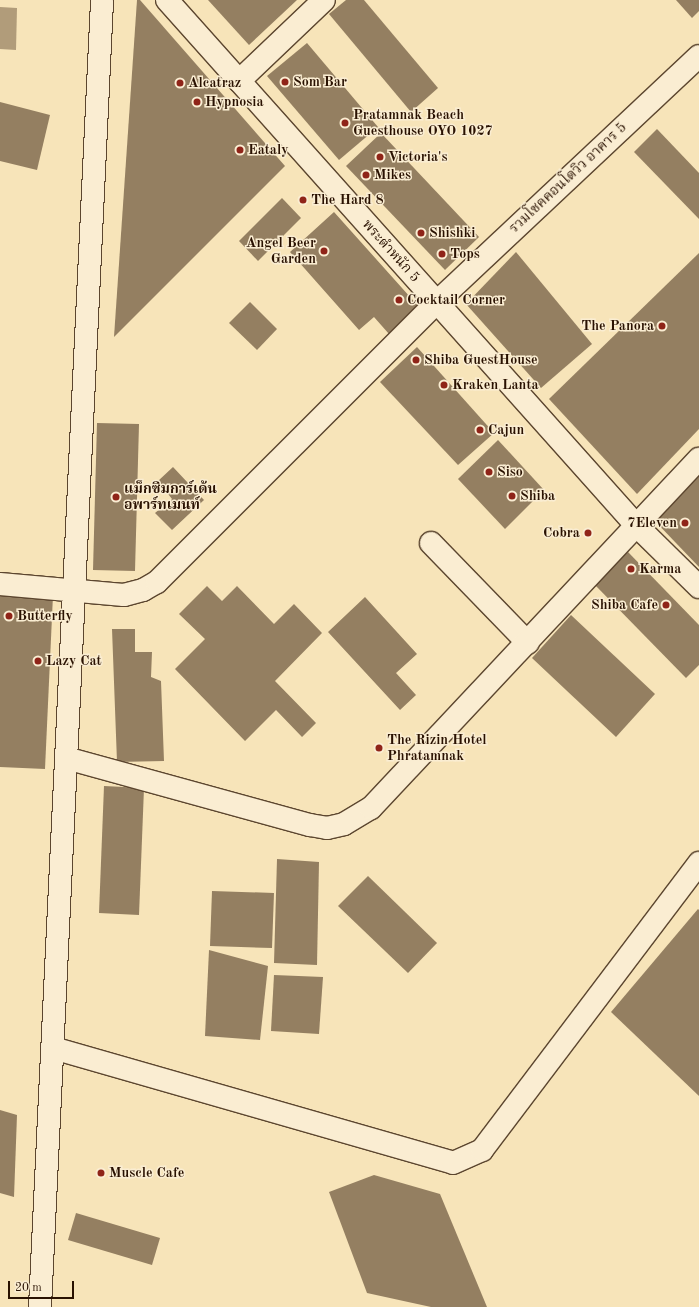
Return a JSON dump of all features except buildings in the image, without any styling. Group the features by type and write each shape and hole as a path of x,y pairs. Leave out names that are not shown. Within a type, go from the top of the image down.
{"street":[{"path":"40,1307 102,0"},
{"name":"พระตำหนัก 5","path":"167,0 635,524 699,588"},
{"path":"239,81 324,0"},
{"name":"รวมโชคคอนโดวิว อาคาร 5","path":"0,584 74,592 124,595 143,590 157,582 437,302 699,56"},
{"path":"66,758 310,825 327,828 344,824 371,808 528,643 635,524 699,459"},
{"path":"431,543 528,643"},
{"path":"53,1048 453,1162 482,1150 699,863"}],"shaded area":[{"path":"0,7 17,8 16,50 0,49"}],"place":[{"name":"Som Bar","path":"285,82"},
{"name":"Alcatraz","path":"180,83"},
{"name":"Hypnosia","path":"197,102"},
{"name":"Pratamnak Beach Guesthouse OYO 1027","path":"345,123"},
{"name":"Eataly","path":"240,150"},
{"name":"Victoria's","path":"380,157"},
{"name":"Mikes","path":"366,175"},
{"name":"The Hard 8","path":"303,200"},
{"name":"Shishki","path":"421,233"},
{"name":"Angel Beer Garden","path":"324,251"},
{"name":"Tops","path":"442,254"},
{"name":"Cocktail Corner","path":"399,300"},
{"name":"The Panora","path":"662,326"},
{"name":"Shiba GuestHouse","path":"416,360"},
{"name":"Kraken Lanta","path":"444,385"},
{"name":"Cajun","path":"480,430"},
{"name":"Siso","path":"489,472"},
{"name":"Shiba","path":"512,496"},
{"name":"แม็กซิมการ์เด้น อพาร์ทเมนท์","path":"116,497"},
{"name":"7Eleven","path":"685,523"},
{"name":"Cobra","path":"588,533"},
{"name":"Karma","path":"631,569"},
{"name":"Shiba Cafe","path":"666,605"},
{"name":"Butterfly","path":"9,616"},
{"name":"Lazy Cat","path":"38,661"},
{"name":"The Rizin Hotel Phratamnak","path":"379,748"},
{"name":"Muscle Cafe","path":"101,1173"}]}
